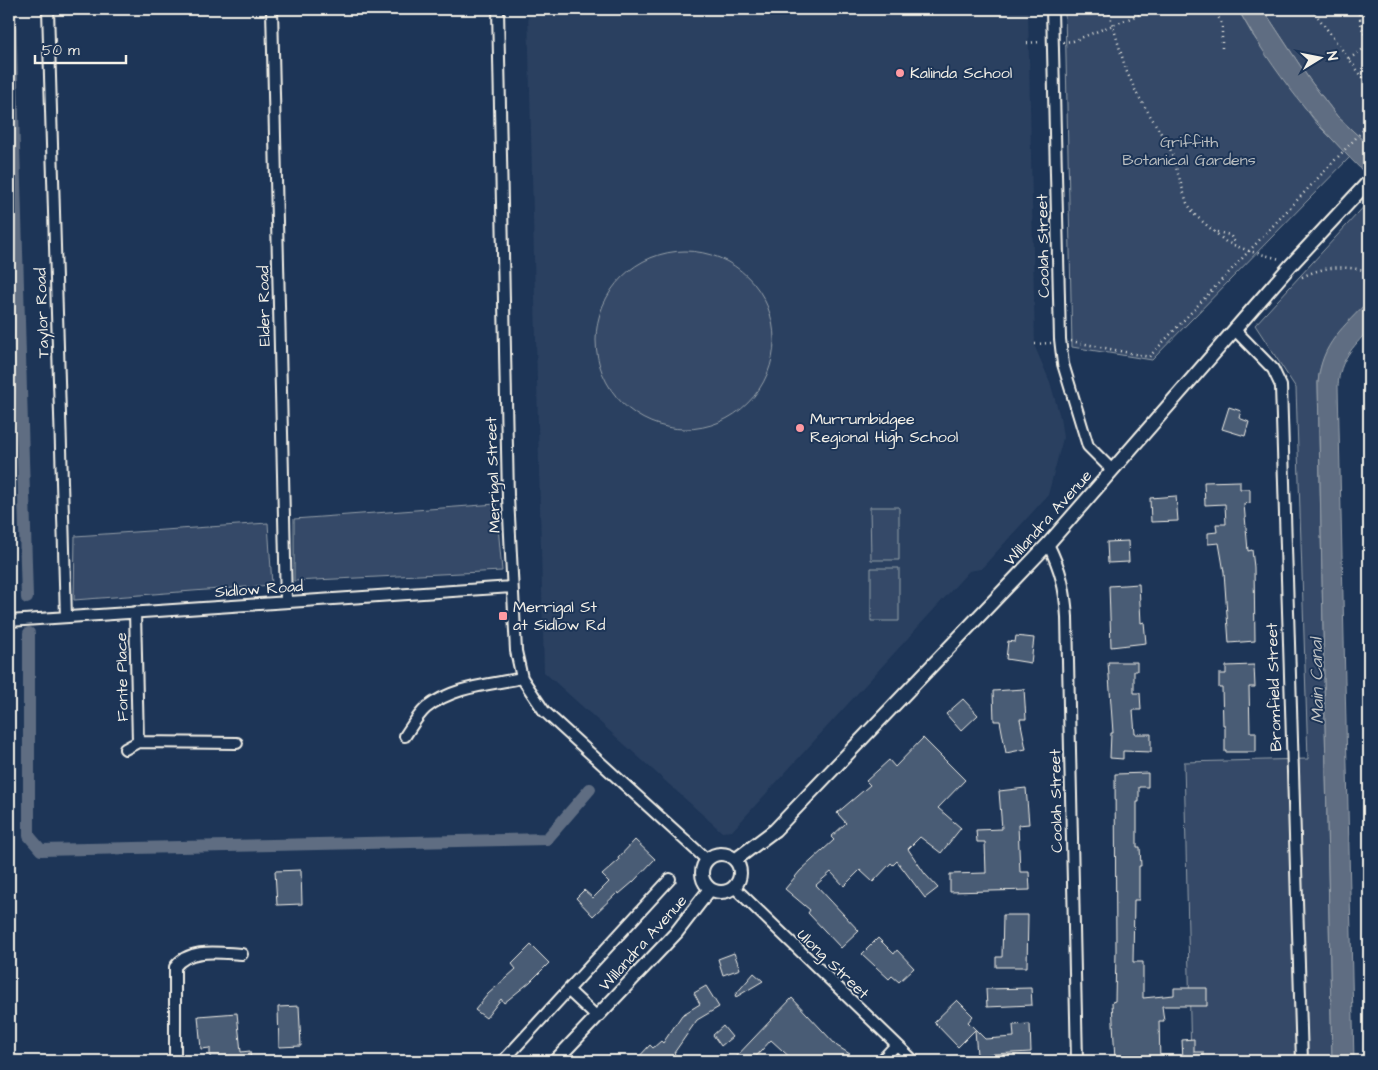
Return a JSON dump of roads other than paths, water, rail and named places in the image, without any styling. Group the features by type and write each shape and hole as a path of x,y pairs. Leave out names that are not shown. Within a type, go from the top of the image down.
{"street":[{"name":"Taylor Road","path":"48,9 66,617"},
{"name":"Elder Road","path":"272,9 286,602"},
{"name":"Merrigal Street","path":"498,9 508,497 516,650 522,678 544,711 707,860"},
{"name":"Coolah Street","path":"1052,9 1060,339 1064,364 1088,446 1112,470"},
{"name":"Willandra Avenue","path":"735,860 775,830 1048,544 1235,330 1366,184"},
{"name":"Bromfield Street","path":"1235,330 1273,370 1281,386 1302,1061"},
{"name":"Coolah Street","path":"1048,544 1058,565 1066,598 1077,1061"},
{"name":"Sidlow Road","path":"9,621 512,587"},
{"name":"Fonte Place","path":"135,612 138,742"},
{"path":"405,736 425,708 446,697 469,687 522,678"},
{"name":"Fonte Place","path":"125,749 138,742 237,743"},
{"path":"707,860 721,854 735,860 740,874 734,887 722,892 710,889"},
{"name":"Willandra Avenue","path":"555,1061 676,933 710,889 702,875 707,860"},
{"name":"Willandra Avenue","path":"503,1061 570,991 670,879"},
{"name":"Ulong Street","path":"734,887 914,1061"},
{"path":"175,1061 175,967 180,960 195,953 242,954"},
{"name":"Willandra Avenue","path":"570,991 597,1017"},
{"path":"881,1061 896,1045"}],"waterway":[{"path":"10,9 27,598"},
{"path":"29,633 29,836 41,850 547,839 590,789"}],"place":[{"name":"Kalinda School","path":"900,73"},
{"name":"Murrumbidgee Regional High School","path":"800,428"},
{"name":"Merrigal St at Sidlow Rd","path":"503,616"}],"park label":[{"name":"Griffith Botanical Gardens","path":"1189,151"}],"water label":[{"name":"Main Canal","path":"1317,681"}]}
